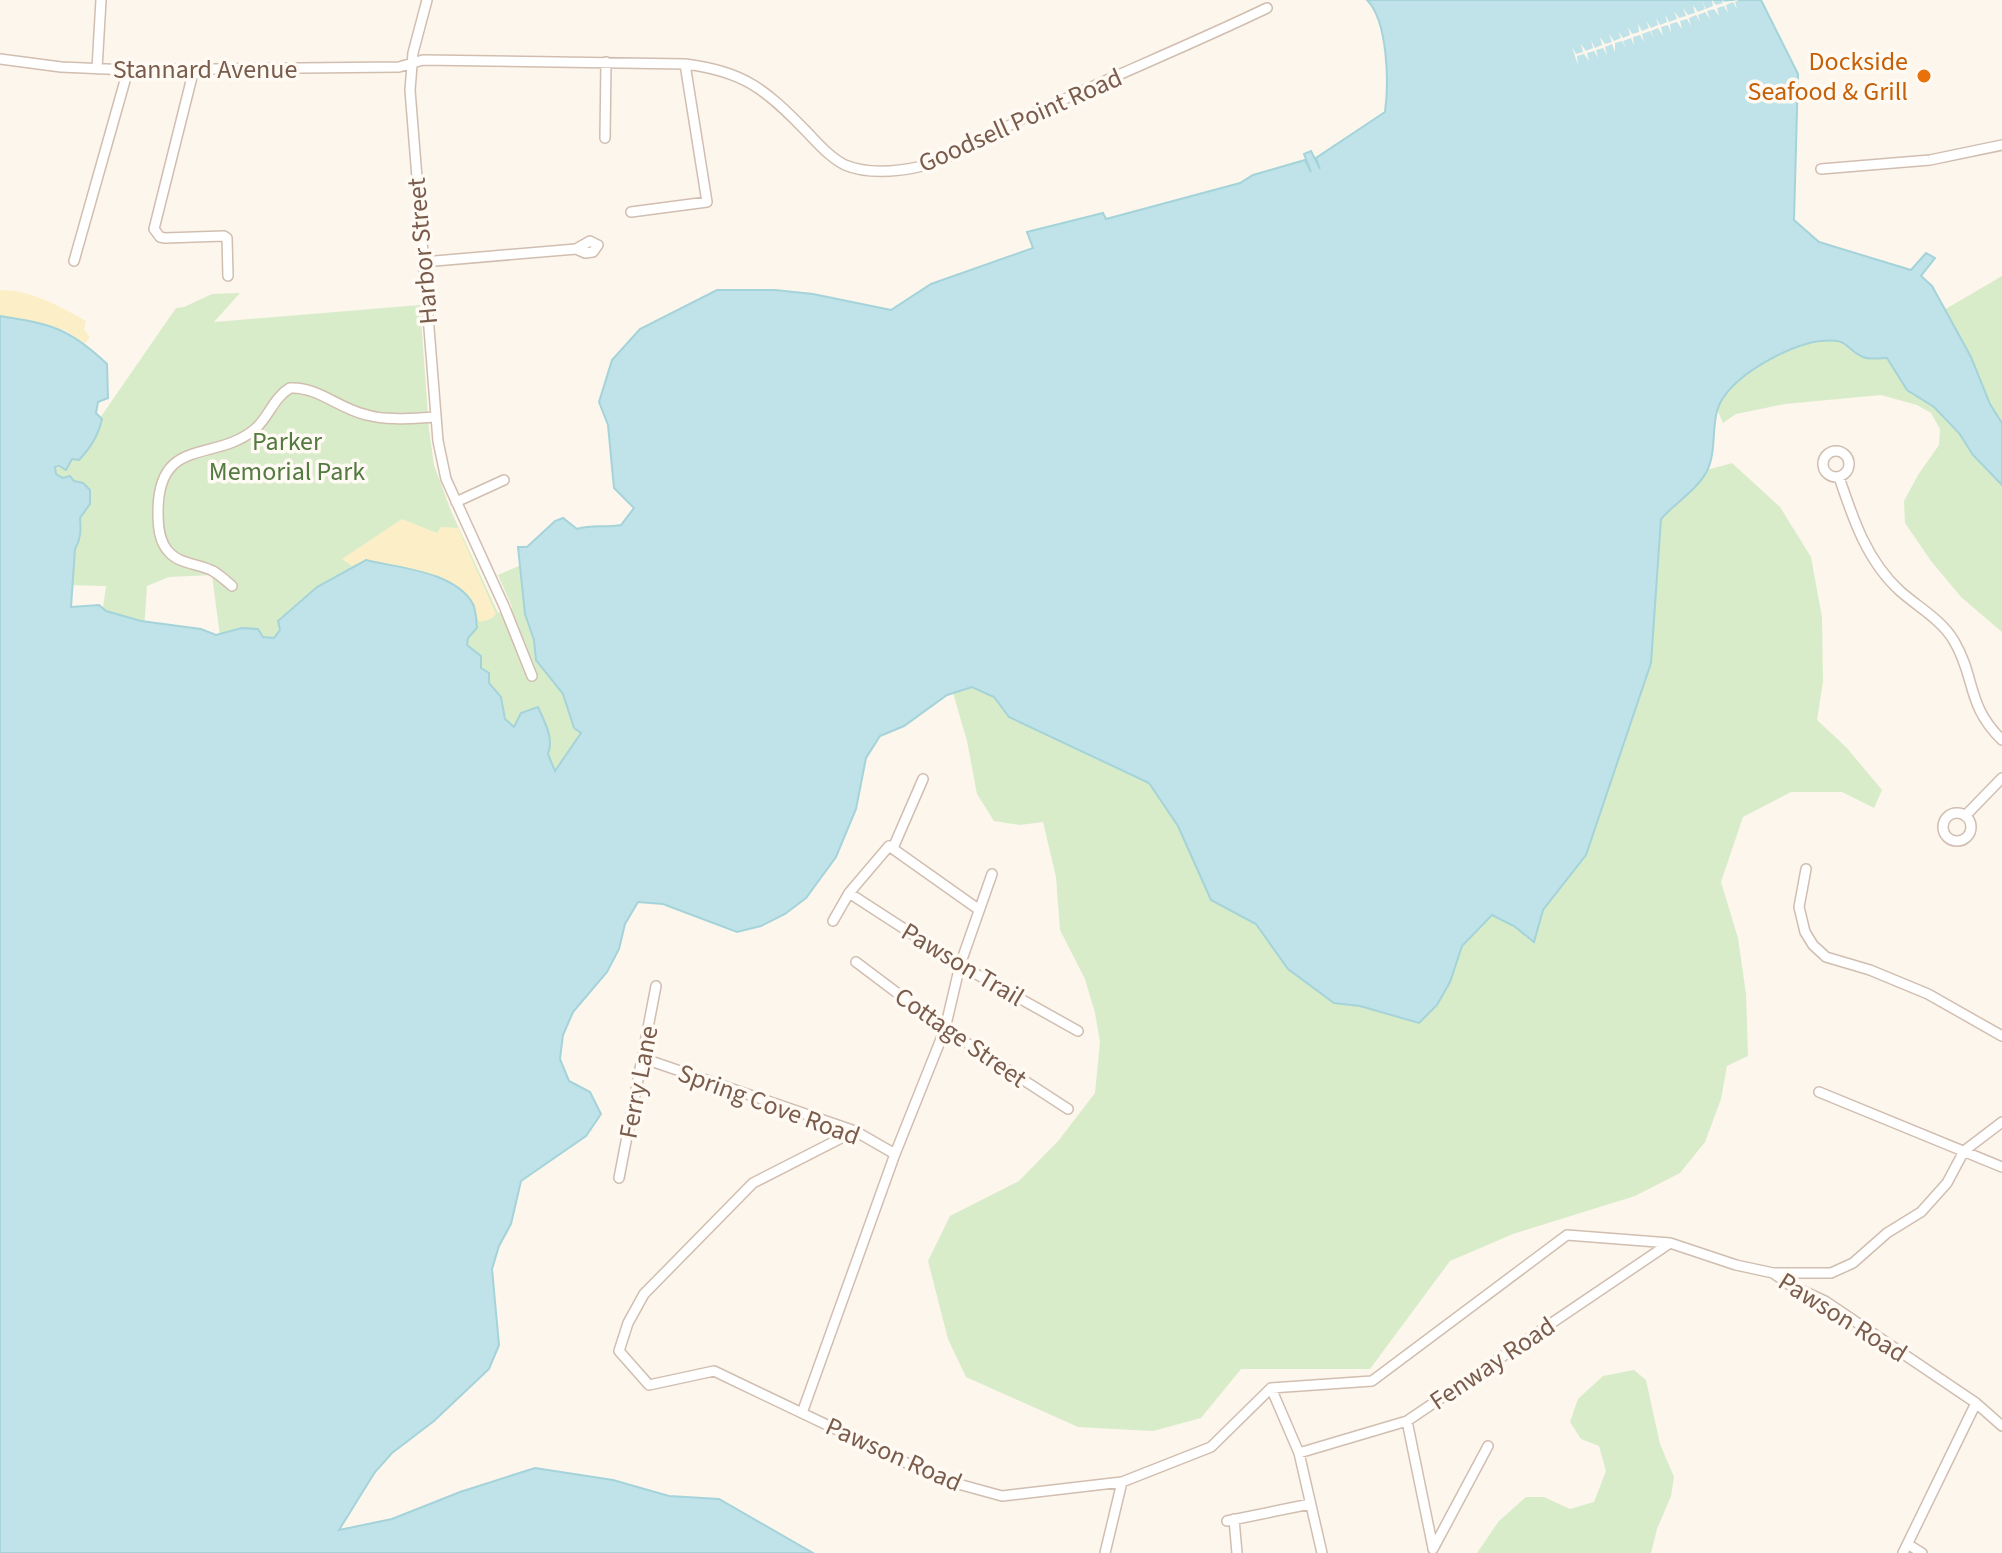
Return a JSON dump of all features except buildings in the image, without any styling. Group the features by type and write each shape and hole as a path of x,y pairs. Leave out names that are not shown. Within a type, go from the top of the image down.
{"street":[{"path":"97,69 101,0"},
{"name":"Harbor Street","path":"427,0 411,63 413,132 442,464 532,676"},
{"name":"Goodsell Point Road","path":"411,63 423,60 685,64 722,71 754,83 832,157 844,164 857,169 897,170 937,161 1036,112 1267,8"},
{"name":"Stannard Avenue","path":"0,59 128,70 399,67 411,63"},
{"path":"605,138 606,62"},
{"path":"631,212 707,202 685,64"},
{"path":"194,69 154,229 165,238 224,236 227,238 228,276"},
{"path":"74,261 128,70"},
{"path":"1821,169 1930,160 2002,145"},
{"path":"423,262 576,249"},
{"path":"232,586 216,572 177,559 166,549 160,534 158,501 168,471 175,461 239,439 256,428 275,399 290,388 306,390 365,415 400,419 436,417"},
{"path":"1839,477 1851,514 1868,550 1887,577 1948,631 1960,653 1977,708 2002,740"},
{"path":"456,502 504,480"},
{"path":"1965,816 2002,778"},
{"path":"893,848 923,779"},
{"path":"833,921 849,893 889,846 978,909"},
{"path":"1806,869 1799,907 1805,932 1826,957 1870,970 1928,994 2002,1036"},
{"name":"Pawson Road","path":"992,874 960,965 945,1029 895,1154 802,1413 940,1479 1002,1496 1122,1482 1211,1447 1271,1388 1372,1381 1567,1235 1670,1243 1736,1265 1773,1273 1790,1285 1825,1301 1976,1403 2002,1426"},
{"name":"Pawson Trail","path":"849,893 960,965 1078,1031"},
{"name":"Cottage Street","path":"856,962 945,1029 1068,1109"},
{"name":"Ferry Lane","path":"619,1178 656,986"},
{"name":"Spring Cove Road","path":"642,1058 855,1131 895,1154"},
{"path":"1819,1092 2002,1167"},
{"path":"1773,1273 1831,1273 1853,1263 1887,1233 1921,1212 1947,1183 1964,1151 2002,1122"},
{"path":"802,1413 714,1371 649,1385 619,1351 620,1343 644,1294 753,1183 855,1131"},
{"name":"Fenway Road","path":"1299,1453 1407,1421 1670,1243"},
{"path":"1271,1388 1299,1453 1322,1553"},
{"path":"1922,1553 1906,1549 1976,1403"},
{"path":"1407,1421 1432,1550"},
{"path":"1432,1550 1488,1446"},
{"path":"1105,1553 1122,1482"},
{"path":"1237,1553 1230,1520 1310,1504"}],"green space":[{"path":"2002,276 2002,632 1961,597 1905,523 1904,501 1939,445 1940,429 1931,413 1917,405 1881,395 1785,404 1736,414 1723,423 1717,409 1729,389 1740,379 1784,353 1832,340 1847,342 1864,357"},
{"name":"Parker Memorial Park","path":"240,293 214,322 420,305 434,465 451,511 498,613 512,607 498,575 530,561 566,705 582,733 555,771 515,731 279,638 221,644 212,575 169,577 147,586 144,630 101,622 106,586 65,585 54,469 63,467 91,431 176,308 212,294"},
{"path":"1732,463 1780,507 1811,557 1822,617 1823,682 1817,720 1846,747 1882,790 1874,808 1842,792 1791,792 1743,817 1721,882 1738,938 1746,994 1748,1056 1727,1066 1721,1099 1705,1142 1680,1173 1635,1196 1513,1234 1450,1261 1370,1369 1241,1369 1201,1418 1153,1431 1078,1427 966,1377 948,1339 928,1261 950,1216 1019,1181 1059,1140 1095,1093 1100,1042 1085,979 1060,930 1056,877 1043,822 1020,825 994,821 977,794 967,741 953,693 972,687 994,697 1009,717 1149,783 1178,826 1211,900 1256,924 1288,969 1334,1003 1360,1006 1419,1023 1450,982 1462,946 1492,915 1534,941 1543,910 1586,855 1651,663 1661,519 1689,493 1707,470"},
{"path":"1634,1370 1646,1380 1660,1444 1674,1477 1671,1496 1651,1553 1477,1553 1499,1521 1526,1497 1544,1497 1570,1509 1594,1502 1606,1471 1599,1446 1581,1439 1570,1422 1578,1399 1603,1376"}],"sand":[{"path":"0,290 34,296 66,310 86,321 84,329 90,337 85,344 65,330 0,316"},
{"path":"402,519 437,533 441,527 458,528 496,614 491,619 479,622 474,605 366,560 352,566 342,559"}],"water":[{"path":"1367,0 1761,0 1798,74 1794,220 1819,242 1911,270 1926,253 1935,258 1921,276 1932,286 1971,357 1990,404 2002,423 2002,485 1934,407 1907,390 1887,358 1865,358 1842,342 1820,341 1776,356 1745,375 1732,387 1717,411 1712,457 1707,471 1698,484 1661,519 1651,663 1586,855 1543,910 1534,942 1514,926 1492,915 1462,946 1450,982 1437,1005 1419,1023 1360,1006 1334,1003 1288,969 1256,924 1211,900 1178,826 1149,783 1009,717 994,697 972,687 947,695 904,726 880,736 866,758 856,809 836,857 806,898 785,914 761,926 737,932 663,904 638,902 625,924 619,949 607,972 573,1012 563,1035 560,1059 569,1081 590,1092 601,1114 586,1136 521,1181 511,1224 499,1246 492,1269 499,1345 489,1369 434,1421 392,1453 375,1472 339,1530 392,1519 460,1492 535,1468 613,1480 669,1496 719,1499 813,1553 0,1553 0,316 46,325 70,335 107,364 108,398 98,402 96,413 102,419 96,436 79,460 72,459 66,470 55,467 56,474 63,478 70,476 90,490 90,504 80,518 71,607 99,605 106,611 141,621 201,629 216,635 242,628 258,629 263,637 274,638 280,630 278,621 317,587 366,560 440,578 465,593 473,604 477,628 468,638 467,645 481,656 481,668 489,673 489,683 501,697 505,719 514,727 521,713 538,707 548,730 548,754 555,771 581,733 574,728 563,694 536,660 534,640 525,614 518,547 527,547 555,521 563,518 577,529 615,526 621,525 634,508 614,488 608,425 599,402 612,360 640,329 717,290 775,290 813,294 891,310 931,284 1033,248 1027,232 1103,213 1106,219 1240,183 1253,175 1305,160 1311,172 1304,154 1311,151 1320,169 1316,158 1385,112 1387,69 1383,37 1374,10"}],"pier":[{"path":"1712,0 1716,5 1723,3 1722,0 1739,0 1735,2 1737,9 1733,2 1726,5 1728,13 1724,6 1717,8 1719,16 1714,9 1707,11 1710,19 1705,12 1698,15 1700,22 1696,15 1689,18 1691,26 1687,19 1680,21 1682,29 1677,22 1670,24 1671,33 1668,25 1661,27 1663,36 1658,28 1651,31 1654,39 1650,31 1642,34 1644,42 1640,35 1633,37 1634,46 1631,38 1623,41 1626,48 1622,41 1615,43 1615,52 1612,44 1605,47 1607,55 1603,48 1596,50 1598,58 1594,51 1587,53 1589,61 1584,54 1577,56 1578,65 1572,47 1576,54 1583,52 1581,44 1586,51 1593,48 1591,40 1595,48 1602,45 1600,37 1605,44 1612,42 1609,34 1614,41 1621,38 1618,31 1623,38 1630,35 1628,27 1632,34 1639,32 1638,24 1642,31 1649,28 1646,21 1651,28 1658,25 1656,18 1660,25 1667,22 1665,14 1669,22 1677,19 1674,11 1679,18 1686,16 1683,8 1688,15 1695,13 1693,5 1698,12 1705,9 1702,1 1706,9 1713,6"}],"place":[{"name":"Dockside Seafood & Grill","path":"1924,76"}]}
